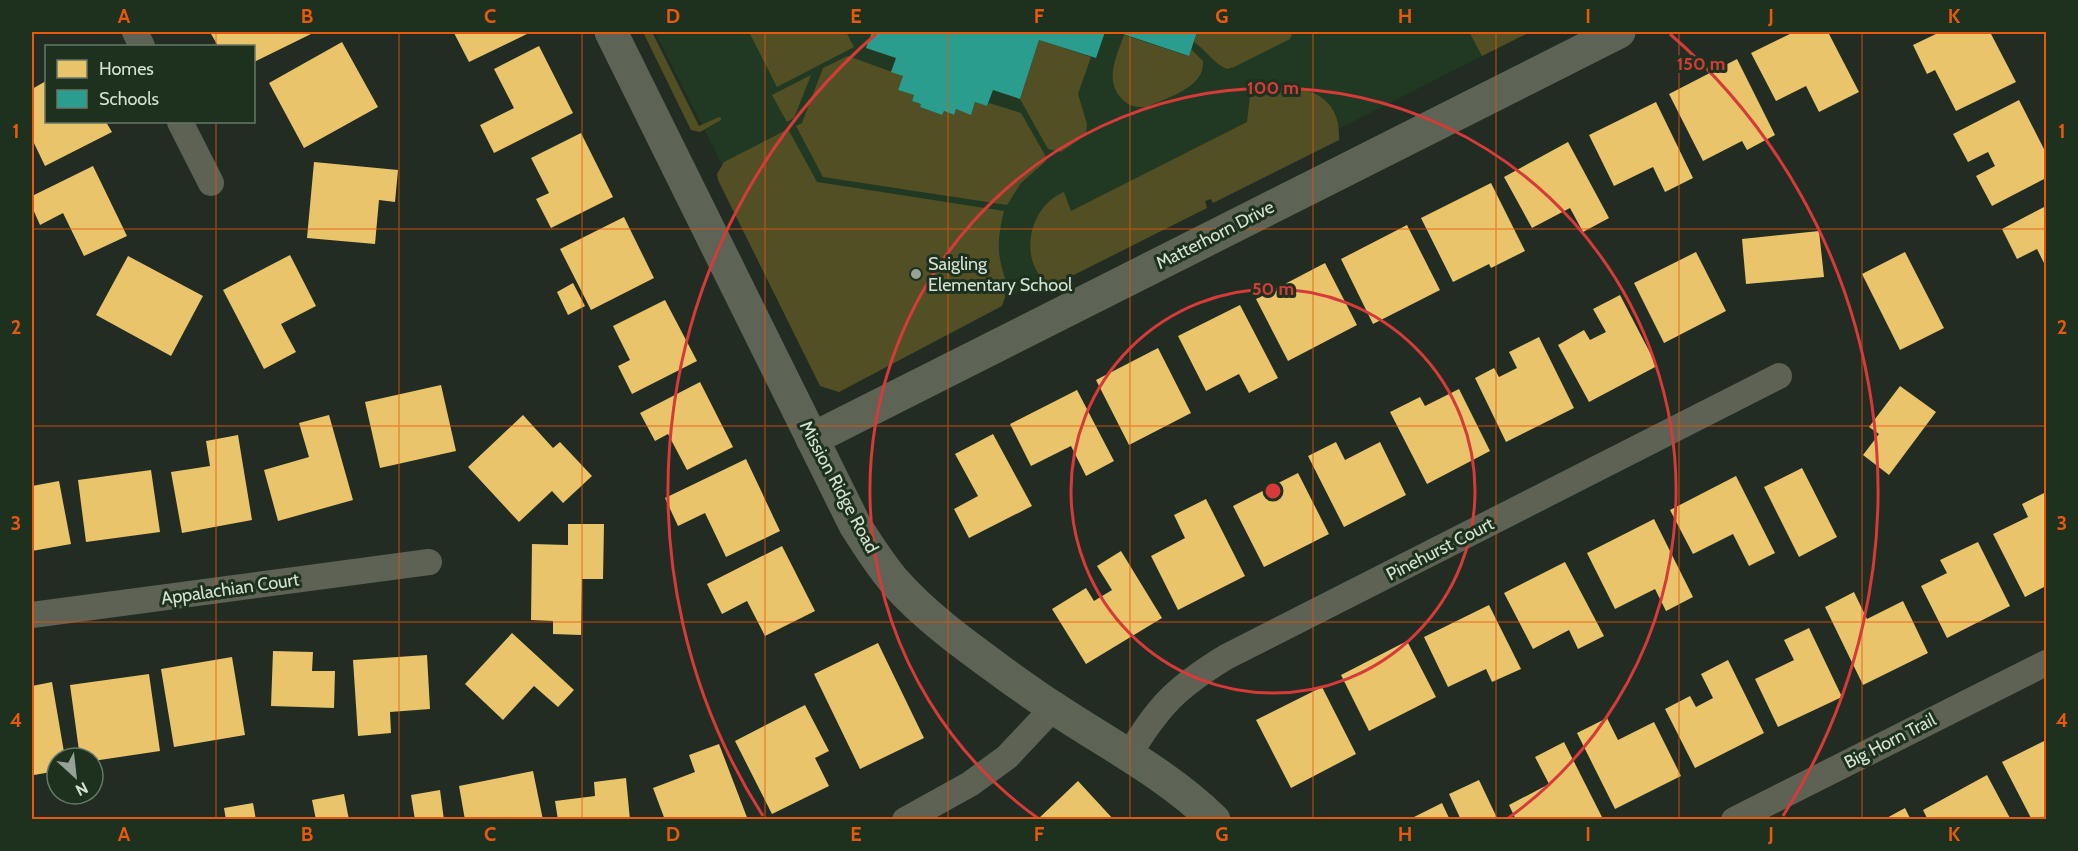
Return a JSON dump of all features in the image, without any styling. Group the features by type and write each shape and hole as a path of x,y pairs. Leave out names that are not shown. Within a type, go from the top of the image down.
{"street":[{"name":"Mission Ridge Road","path":"611,32 855,525 876,559 892,579 927,614 1053,708 1193,798 1214,819"},
{"name":"Matterhorn Drive","path":"812,439 1619,32"},
{"path":"181,123 211,183"},
{"name":"Pinehurst Court","path":"1129,755 1145,728 1167,700 1195,676 1226,657 1779,376"},
{"name":"Appalachian Court","path":"32,615 429,562"},
{"name":"Big Horn Trail","path":"1734,819 2046,663"},
{"path":"905,819 970,784 1007,757 1053,708"}],"shaded area":[{"path":"643,32 652,32 699,126 719,117 721,120 700,132 691,130"},
{"name":"Saigling Elementary School","path":"655,32 1469,32 1482,56 834,386"},
{"path":"749,32 846,32 854,47 777,87"},
{"path":"1197,32 1293,32 1290,39 1227,69 1194,42"},
{"path":"1469,32 1530,32 1482,56"},
{"path":"1124,35 1188,56 1191,49 1203,61 1198,78 1184,90 1147,107 1130,105 1121,98 1113,83 1115,59"},
{"path":"1039,40 1091,57 1078,94 1087,124 1086,135 1061,152 1048,149 1020,99"},
{"path":"848,56 903,76 898,90 914,95 912,101 921,104 920,107 942,115 944,111 953,115 956,109 971,114 975,102 987,106 989,103 1021,113 1045,155 1046,161 1021,183 1007,205 823,177 796,126 802,123 823,68"},
{"path":"811,75 794,118 787,122 772,95"},
{"path":"1275,86 1301,89 1322,98 1335,114 1339,140 1213,203 1211,199 1205,201 1207,208 1052,286 1041,277 1030,251 1031,236 1035,222 1052,199 1064,192 1071,211 1247,122 1250,96"},
{"path":"788,129 817,182 1004,211 999,241 1000,259 1006,282 1002,306 839,392 820,386 717,174 724,162"}],"building: Homes":[{"path":"210,32 310,32 311,34 255,62 255,45 217,45"},
{"path":"531,32 469,62 454,33"},
{"path":"1794,32 1828,32 1859,92 1819,112 1806,86 1776,101 1751,53"},
{"path":"1940,32 1990,32 2016,82 1956,111 1935,70 1927,74 1913,45"},
{"path":"342,42 378,107 304,148 269,83"},
{"path":"539,46 573,113 494,153 480,125 514,108 494,69"},
{"path":"1737,59 1775,135 1747,150 1742,141 1703,161 1669,94"},
{"path":"45,82 45,123 107,123 112,132 45,166 32,139 32,89"},
{"path":"2019,100 2046,153 2046,178 1992,206 1976,176 1995,166 1988,152 1968,162 1953,134"},
{"path":"1656,102 1693,178 1665,192 1653,167 1614,186 1589,135"},
{"path":"581,133 613,197 551,228 536,199 549,193 531,158"},
{"path":"1568,142 1609,218 1583,232 1570,208 1532,228 1504,177"},
{"path":"314,162 398,170 395,202 379,200 375,244 307,238"},
{"path":"93,166 127,236 84,256 63,213 40,225 32,207 32,196"},
{"path":"1491,183 1525,251 1491,268 1489,264 1453,282 1421,218"},
{"path":"2046,206 2046,267 2037,249 2017,259 2002,229"},
{"path":"624,217 654,278 591,310 560,249"},
{"path":"1407,225 1440,290 1373,324 1341,259"},
{"path":"1819,231 1824,277 1746,284 1742,239"},
{"path":"1696,252 1726,311 1664,343 1634,283"},
{"path":"1905,252 1944,328 1900,350 1862,274"},
{"path":"290,255 316,306 281,324 296,352 264,369 223,290"},
{"path":"128,256 203,296 171,356 96,315"},
{"path":"1325,263 1357,325 1288,361 1256,299"},
{"path":"573,283 585,306 568,315 557,292"},
{"path":"1620,295 1657,366 1589,402 1558,345 1584,330 1590,340 1606,332 1593,309"},
{"path":"665,300 697,361 632,394 618,366 630,360 613,326"},
{"path":"1240,305 1278,378 1249,393 1239,374 1206,391 1178,336"},
{"path":"1539,337 1574,408 1506,442 1475,378 1494,368 1499,377 1517,368 1509,352"},
{"path":"1158,348 1191,413 1129,445 1096,380"},
{"path":"700,382 733,447 687,470 668,434 655,441 640,413"},
{"path":"441,385 456,451 380,468 365,402"},
{"path":"1900,386 1936,412 1889,475 1863,455 1879,434 1869,427"},
{"path":"1459,389 1490,451 1427,484 1390,412 1420,397 1425,406"},
{"path":"1077,390 1114,461 1086,476 1071,446 1031,466 1010,424"},
{"path":"329,415 353,500 278,521 264,470 309,457 299,423"},
{"path":"523,415 553,448 560,442 592,476 563,503 552,491 519,522 468,467"},
{"path":"993,434 1032,506 969,538 954,509 978,496 955,454"},
{"path":"238,435 252,520 182,533 171,472 210,466 206,441"},
{"path":"1336,442 1345,460 1380,442 1406,495 1344,527 1308,456"},
{"path":"746,459 780,531 726,557 705,513 678,526 665,498"},
{"path":"1802,468 1837,537 1799,557 1764,487"},
{"path":"151,470 160,532 86,542 78,480"},
{"path":"1298,473 1329,534 1264,567 1233,506"},
{"path":"1736,476 1775,553 1749,566 1733,534 1693,554 1670,510"},
{"path":"59,481 71,544 32,551 32,486"},
{"path":"2046,492 2046,586 2025,597 1993,534 2028,517 2022,504"},
{"path":"1206,499 1245,576 1178,610 1151,556 1185,538 1174,515"},
{"path":"1654,519 1693,597 1666,611 1655,589 1615,609 1587,553"},
{"path":"568,524 604,524 603,579 582,579 581,635 553,634 553,621 531,620 532,544 568,545"},
{"path":"1978,542 2010,606 1947,638 1921,586 1947,573 1940,560"},
{"path":"782,546 815,611 765,636 747,601 722,614 707,584"},
{"path":"1121,551 1162,618 1086,664 1052,609 1086,588 1094,601 1112,590 1097,566"},
{"path":"1565,562 1604,636 1578,649 1569,630 1533,649 1504,593"},
{"path":"1854,592 1867,619 1903,601 1928,653 1863,685 1825,607"},
{"path":"1489,605 1521,669 1492,682 1486,669 1448,687 1424,637"},
{"path":"1809,628 1842,697 1778,727 1755,679 1794,660 1784,640"},
{"path":"512,633 574,690 558,707 534,686 503,720 465,684"},
{"path":"1407,641 1436,697 1369,731 1341,675"},
{"path":"878,643 924,738 860,769 814,674"},
{"path":"273,651 313,652 312,671 335,671 334,708 271,706"},
{"path":"427,655 430,709 390,712 391,733 358,736 353,660"},
{"path":"232,657 245,735 174,747 161,669"},
{"path":"1728,660 1764,733 1695,768 1665,709 1690,696 1696,707 1713,698 1701,674"},
{"path":"149,674 160,751 105,759 105,746 78,746 70,685"},
{"path":"52,682 63,746 45,746 45,773 34,775 32,763 32,686"},
{"path":"1322,687 1356,754 1291,788 1256,720"},
{"path":"805,705 829,751 815,758 829,786 772,814 735,741"},
{"path":"1607,718 1618,740 1654,722 1681,776 1615,809 1577,733"},
{"path":"2046,740 2046,820 2032,820 2002,762"},
{"path":"1564,742 1602,817 1597,820 1516,820 1509,805 1549,784 1535,757"},
{"path":"719,744 748,820 665,820 653,788 695,772 689,755"},
{"path":"533,771 543,820 465,820 459,786"},
{"path":"1987,775 2011,820 1928,820 1923,810"},
{"path":"626,778 630,820 558,820 555,801 595,796 594,782"},
{"path":"1479,780 1498,820 1461,820 1449,794"},
{"path":"1078,781 1114,820 1037,820"},
{"path":"440,790 444,820 415,820 411,795"},
{"path":"344,794 349,820 316,820 312,800"},
{"path":"253,803 256,820 226,820 224,808"},
{"path":"1442,803 1450,820 1415,820 1414,817"},
{"path":"1905,808 1911,820 1883,820"}],"building: Schools":[{"path":"872,32 1105,32 1096,58 1039,40 1020,99 993,90 987,106 975,102 971,115 956,109 954,115 944,111 942,115 920,107 921,104 912,101 914,95 898,90 903,76 891,72 896,58 866,48"},
{"path":"1117,32 1197,32 1189,56"}],"place":[{"name":"Saigling Elementary School","path":"916,274"}]}
